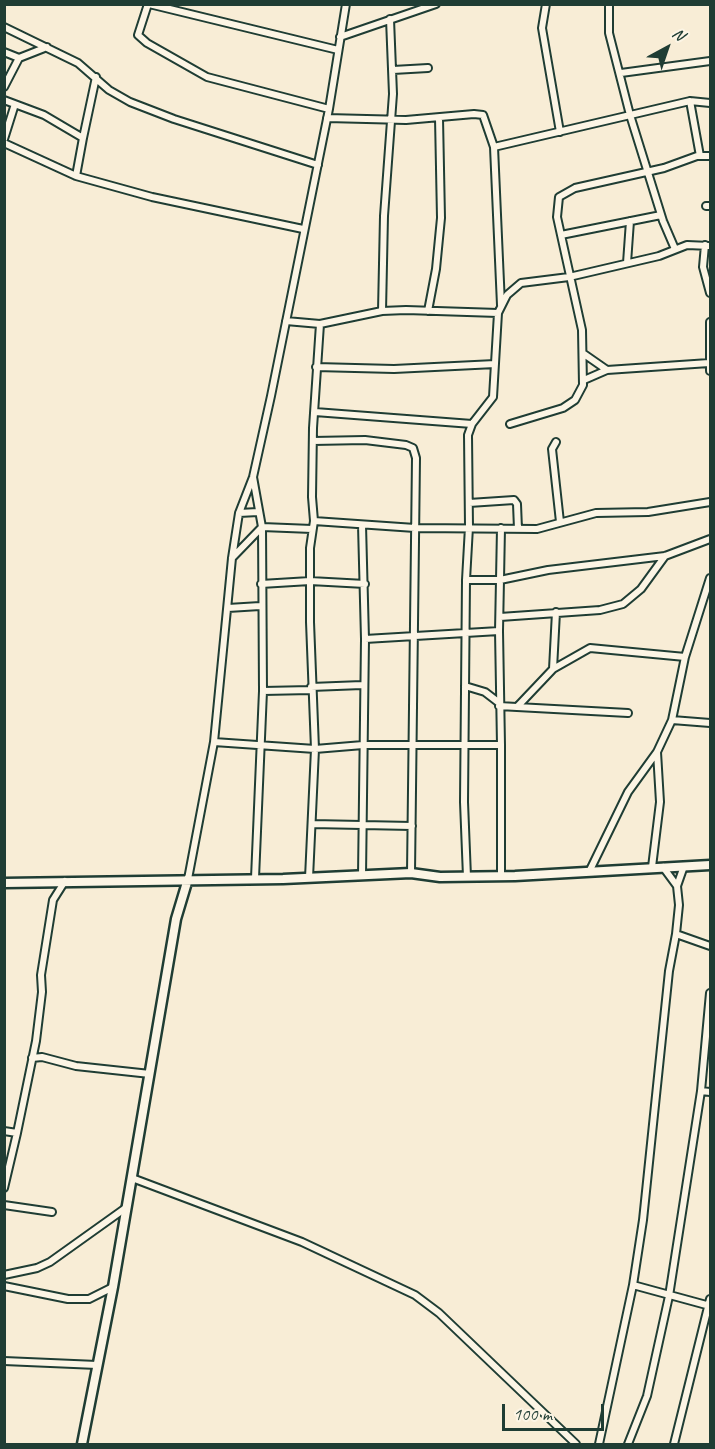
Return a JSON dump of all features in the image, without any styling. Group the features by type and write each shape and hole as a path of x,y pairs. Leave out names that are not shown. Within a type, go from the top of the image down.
{"street":[{"path":"329,109 218,81 147,44 138,35 149,4 338,50"},
{"path":"340,37 436,4"},
{"path":"546,4 542,28 560,132"},
{"path":"609,4 609,33 630,115 661,215 675,249"},
{"path":"82,1444 113,1287 176,919 188,879 214,741 232,558 239,513 253,477 286,321 329,109 346,5"},
{"path":"382,311 384,216 392,120 393,70 390,19"},
{"path":"4,27 78,63 121,98 152,112 318,165"},
{"path":"4,87 18,58 47,46"},
{"path":"4,52 18,58"},
{"path":"621,73 711,62"},
{"path":"393,70 428,68"},
{"path":"76,176 96,77"},
{"path":"4,100 44,115 83,138"},
{"path":"494,147 690,101 711,103"},
{"path":"690,101 700,156"},
{"path":"15,104 4,141 76,176 152,196 303,229"},
{"path":"327,118 392,120 483,115 494,147 501,306"},
{"path":"428,311 441,227 439,118"},
{"path":"510,424 569,405 580,393 584,380 580,319 569,277 556,205 564,192 602,181 649,172 700,156 711,156"},
{"path":"561,235 661,215"},
{"path":"627,263 630,221"},
{"path":"467,877 464,828 465,580 470,526 468,448 472,424 493,397 498,313 507,295 521,283 569,277 675,249 708,246 703,267 711,293"},
{"path":"286,321 320,324 382,311 498,313"},
{"path":"711,322 709,363 711,371"},
{"path":"309,878 315,749 311,688 310,581 313,441 320,324"},
{"path":"584,354 607,370"},
{"path":"584,380 607,370 709,363"},
{"path":"316,367 404,369 495,364"},
{"path":"315,412 472,424"},
{"path":"313,441 365,441 413,448 417,458 411,873"},
{"path":"556,442 552,449 560,522"},
{"path":"253,477 262,527 260,606 263,691 255,878"},
{"path":"469,503 514,500 517,504 518,529"},
{"path":"232,558 262,527 362,525 537,529 596,513 648,512 711,502"},
{"path":"239,513 258,512"},
{"path":"362,525 365,584 362,685 362,876"},
{"path":"501,528 498,704 501,745 501,876"},
{"path":"465,580 500,580 548,570 665,556 711,539"},
{"path":"500,616 594,611 623,604 641,589 665,556"},
{"path":"590,870 628,792 657,752 672,720 685,657 711,578"},
{"path":"261,584 310,581 365,584"},
{"path":"228,608 260,606"},
{"path":"553,669 556,612"},
{"path":"365,639 499,631"},
{"path":"517,707 553,669 590,648 685,657"},
{"path":"263,691 362,685"},
{"path":"465,686 485,692 498,704 628,713"},
{"path":"672,720 711,723"},
{"path":"214,741 315,749 363,745 501,745"},
{"path":"652,867 660,802 657,752"},
{"path":"312,824 412,826"},
{"path":"4,883 309,878 411,873 467,877 711,865"},
{"path":"599,1444 633,1285 643,1220 669,971 679,905 677,886 684,866"},
{"path":"663,867 677,886"},
{"path":"4,1188 32,1058 53,900 66,881"},
{"path":"676,934 711,946"},
{"path":"628,1444 647,1396 669,1296 708,1046 711,993"},
{"path":"32,1058 42,1057 76,1066 150,1074"},
{"path":"701,1091 711,1092"},
{"path":"4,1131 17,1133"},
{"path":"132,1178 302,1242 415,1294 439,1313 576,1444"},
{"path":"4,1205 52,1212"},
{"path":"4,1275 37,1268 50,1262 127,1208"},
{"path":"633,1285 669,1296 710,1304 674,1444"},
{"path":"4,1286 68,1299 89,1299 113,1287"},
{"path":"4,1361 97,1365"}]}
